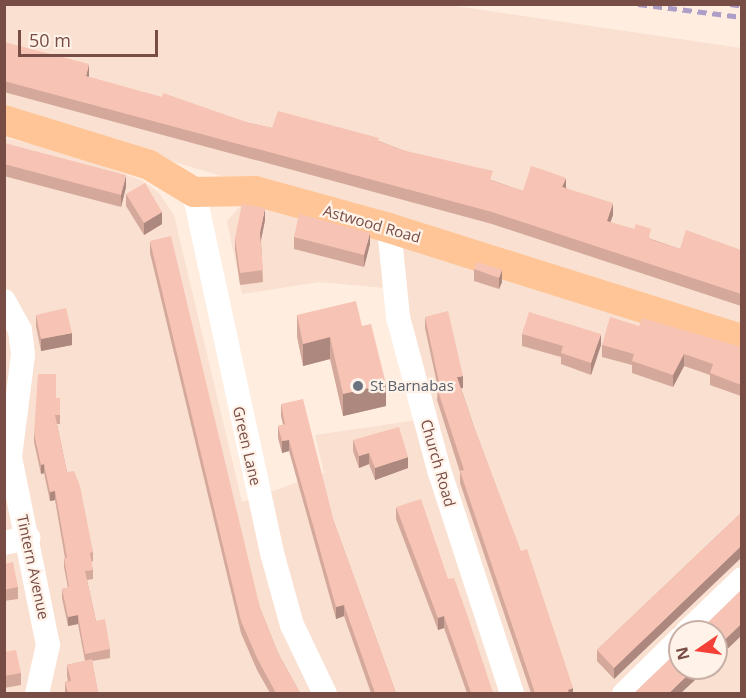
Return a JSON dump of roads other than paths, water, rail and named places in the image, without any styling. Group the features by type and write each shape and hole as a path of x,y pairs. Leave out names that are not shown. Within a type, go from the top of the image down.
{"main road":[{"path":"4,120 149,165 194,192"},
{"name":"Astwood Road","path":"194,192 255,191 389,228 741,339"}],"street":[{"name":"Green Lane","path":"194,192 272,554 292,625 326,693"},
{"name":"Church Road","path":"389,228 398,317 439,470 512,693"},
{"name":"Tintern Avenue","path":"4,301 20,330 23,355 12,377 10,457 48,645 37,693"},
{"path":"4,543 28,538"},
{"path":"699,620 741,579"},
{"path":"624,693 668,651"}],"railway":[{"path":"638,4 742,17"},
{"path":"730,4 742,6"}],"place":[{"name":"St Barnabas","path":"358,386"}]}
